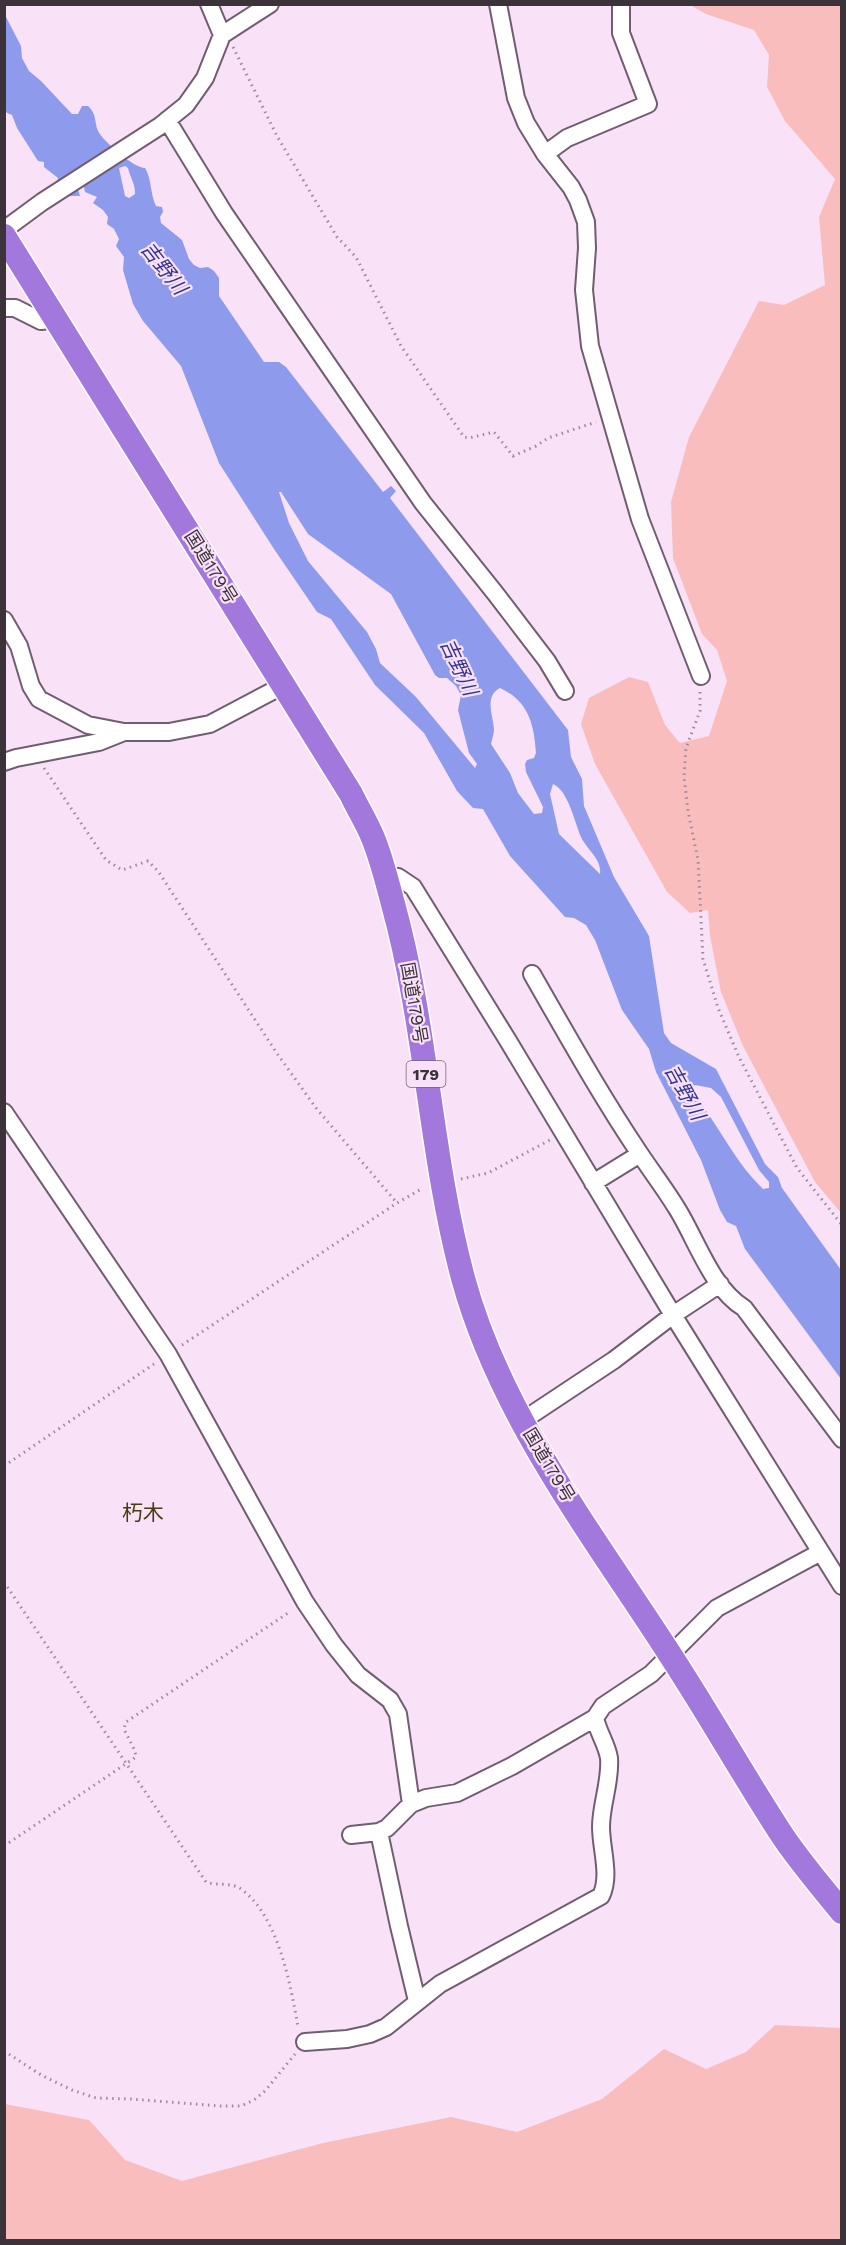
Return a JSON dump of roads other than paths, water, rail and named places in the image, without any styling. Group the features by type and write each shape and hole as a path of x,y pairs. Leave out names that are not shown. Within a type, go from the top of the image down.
{"highway":[{"name":"国道179号","path":"4,236 351,794 373,837 401,932 414,991 443,1182 463,1278 499,1376 522,1421 576,1510 671,1655 785,1839 842,1912"}],"street":[{"path":"209,4 222,35"},
{"path":"4,230 42,202 164,123 186,105 205,78 222,35 270,4"},
{"path":"498,4 516,99 525,123 579,200 586,222 584,290 585,319 590,346 640,519 701,676"},
{"path":"545,154 567,138 648,104 621,33 621,4"},
{"path":"164,123 423,503 547,661 566,691"},
{"path":"4,308 15,308 41,321 56,319"},
{"path":"4,620 19,646 30,686 39,699 88,725 124,732 169,732 210,724 284,685"},
{"path":"4,762 99,742 124,732"},
{"path":"386,876 398,877 413,887 819,1553 842,1586"},
{"path":"532,974 582,1062 677,1208 696,1246 720,1284 735,1302 744,1308 842,1439"},
{"path":"4,1112 168,1354 305,1602 358,1675 390,1701 398,1714 411,1804"},
{"path":"593,1183 640,1154"},
{"path":"522,1421 614,1360 673,1315 720,1284"},
{"path":"351,1835 379,1832 387,1828 411,1804 426,1798 457,1793 512,1766 595,1718 603,1706 651,1674 671,1655 686,1636 717,1608 819,1553"},
{"path":"305,2042 321,2043 370,2034 386,2026 450,1978 601,1896 606,1886 601,1828 602,1808 609,1769 608,1754 595,1718"},
{"path":"379,1832 417,2001"}],"water":[{"name":"吉野川","path":"4,13 21,46 22,58 29,71 72,114 78,114 82,106 88,106 94,115 98,131 106,141 127,159 145,168 156,206 162,207 161,223 182,240 189,259 194,265 200,268 208,267 214,271 219,278 219,296 264,362 279,362 286,367 383,492 391,486 396,491 390,498 568,730 571,757 582,779 584,806 614,877 649,936 664,1033 671,1043 716,1069 765,1164 778,1177 782,1188 841,1270 841,1379 745,1249 736,1226 727,1222 720,1210 701,1160 656,1072 649,1049 622,1010 595,940 586,925 574,918 565,917 510,856 483,809 473,808 457,791 424,733 375,685 331,619 317,612 219,463 181,366 143,321 133,304 123,270 124,257 116,246 119,239 114,229 107,224 108,217 103,210 93,203 97,197 85,192 84,187 78,189 80,196 65,196 57,183 58,178 44,167 44,162 38,161 17,128 12,115 4,108","holes":["125,166 128,168 135,194 129,198 125,196 119,168","279,492 308,534 391,594 435,675 439,678 447,678 456,686 461,695 458,710 469,753 477,764 475,768 416,697 380,663 367,632 308,561 289,523","500,688 510,693 528,714 536,753 534,758 527,760 526,772 543,807 542,813 534,814 518,793 510,773 491,744 494,729 491,701 495,691","553,784 567,800 581,837 599,864 600,874 559,834 550,794","695,1085 711,1088 721,1097 759,1170 769,1182 769,1188 763,1189 746,1170 691,1089"]}],"district":[{"name":"朽木","path":"143,1513"}]}
